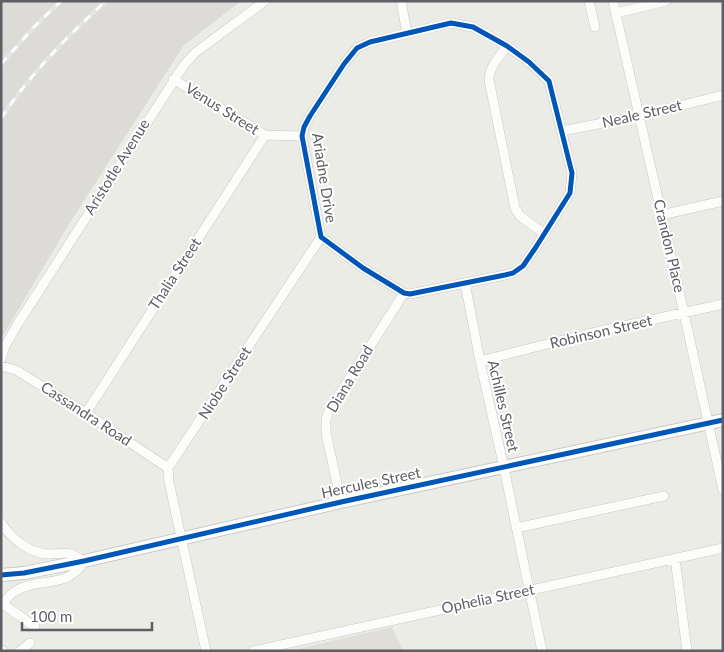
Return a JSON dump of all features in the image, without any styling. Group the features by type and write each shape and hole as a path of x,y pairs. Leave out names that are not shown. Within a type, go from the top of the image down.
{"street":[{"name":"Aristotle Avenue","path":"1,359 4,348 19,322 184,65 196,52 265,1"},
{"path":"401,1 407,33"},
{"path":"589,1 595,27"},
{"name":"Crandon Place","path":"613,1 723,490"},
{"path":"616,12 666,1"},
{"name":"Ariadne Drive","path":"460,24 473,27 507,46 534,66 549,82 572,173 572,184 570,193 545,234 523,266 517,270 505,275 417,294 404,293 363,268 321,237 302,136 304,128 344,64 357,48 370,42 407,33 440,25 460,24"},
{"path":"507,46 492,67 488,80 515,208 520,216 545,234"},
{"name":"Venus Street","path":"174,79 264,135 302,136"},
{"name":"Neale Street","path":"562,131 639,116 723,95"},
{"name":"Thalia Street","path":"86,413 264,135"},
{"path":"661,215 723,201"},
{"name":"Niobe Street","path":"168,468 321,237"},
{"name":"Achilles Street","path":"465,283 542,651"},
{"name":"Diana Road","path":"341,502 326,433 326,419 330,409 404,293"},
{"name":"Robinson Street","path":"480,361 723,304"},
{"name":"Cassandra Road","path":"1,366 16,370 86,413 168,468"},
{"name":"Hercules Street","path":"1,575 24,573 84,561 341,502 723,420"},
{"path":"168,468 169,482 206,651"},
{"path":"516,528 664,496"},
{"path":"1,523 10,536 32,550 50,554 67,552 84,561 80,568 71,576 24,587 14,592 2,605 35,627"},
{"name":"Ophelia Street","path":"253,651 723,548"},
{"path":"675,558 687,651"},
{"name":"Hercules Street","path":"1,581 24,573"},
{"path":"20,651 30,643"}],"shaded area":[{"path":"1,1 241,1 184,45 69,224 1,339"},
{"path":"392,627 403,651 289,651"}],"railway":[{"path":"1,64 35,26 61,1"},
{"path":"1,118 24,86 50,56 106,1"}],"cycle path":[{"path":"451,23 473,27 507,46 529,62 549,81 572,173 570,193 523,266 513,273 410,294 404,293 363,268 321,237 302,136 310,116 344,64 357,48 370,42 451,23"},
{"path":"1,575 24,573 84,561 341,502 723,420"}]}
